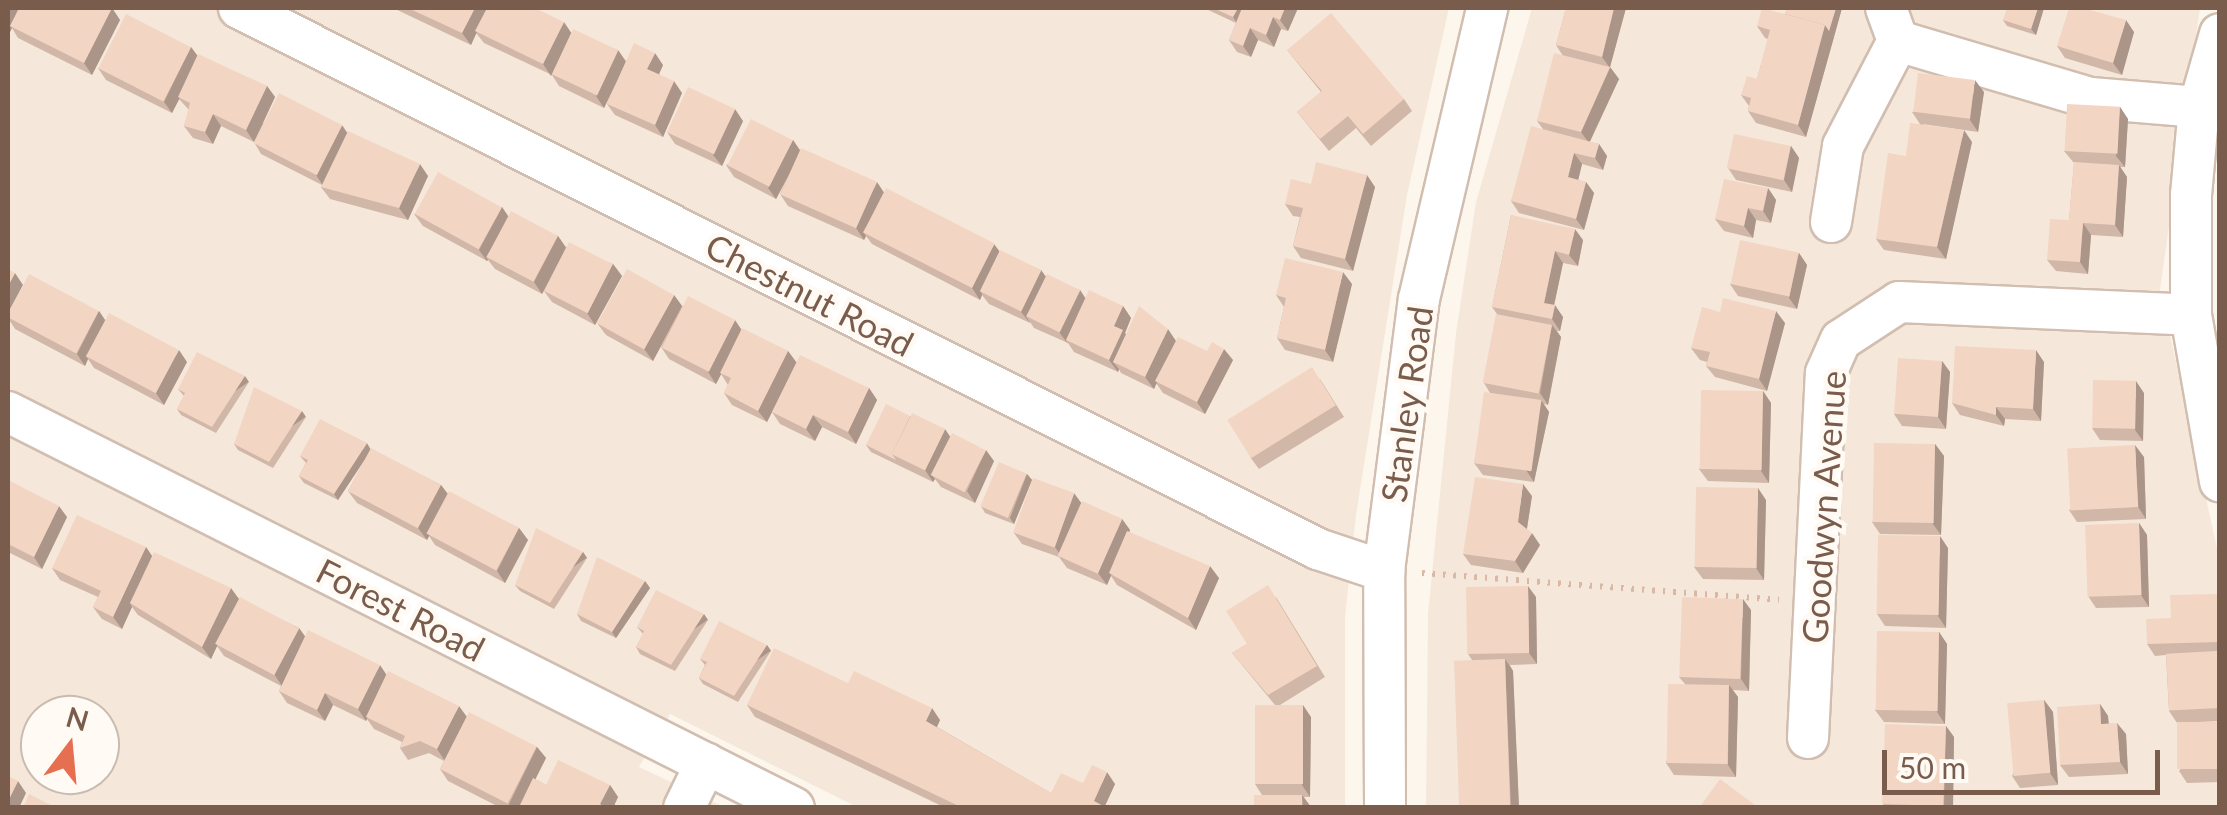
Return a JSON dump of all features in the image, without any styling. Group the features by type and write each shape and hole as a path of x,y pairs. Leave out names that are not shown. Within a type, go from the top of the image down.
{"street":[{"name":"Chestnut Road","path":"240,8 1318,549 1384,571"},
{"name":"Stanley Road","path":"1385,808 1384,571 1419,298 1476,11"},
{"path":"1831,222 1843,146 1892,24 2091,98 2199,106"},
{"path":"2220,34 2199,106 2192,316 2208,356 2220,481"},
{"name":"Goodwyn Avenue","path":"1808,738 1826,374 1864,318 1900,302 2192,316"},
{"name":"Forest Road","path":"8,412 794,808"},
{"path":"684,808 706,763"}],"path":[{"path":"1384,571 1815,603"}],"shaded area":[{"path":"8,8 1449,8 1407,195 1356,515 1345,617 1345,807 857,807 670,714 639,767 724,807 8,807"},
{"path":"1532,8 2200,8 2160,290 2219,557 2219,807 1426,808 1428,614 1456,333 1476,202"}],"building":[{"path":"19,8 112,8 84,63 10,26"},
{"path":"408,8 475,8 462,33"},
{"path":"487,8 535,8 564,22 543,64 475,31"},
{"path":"1213,8 1238,8 1233,17"},
{"path":"1242,8 1285,8 1280,20 1273,17 1266,35 1250,28 1243,46 1229,40"},
{"path":"1566,8 1614,8 1602,57 1556,45"},
{"path":"1762,8 1825,25 1798,125 1748,111 1751,98 1741,95 1747,76 1757,79 1770,30 1757,26"},
{"path":"1787,8 1836,8 1829,31 1825,25 1785,14"},
{"path":"2007,8 2038,8 2031,29 2003,20"},
{"path":"2069,8 2126,20 2113,63 2057,46"},
{"path":"1331,13 1404,99 1363,134 1348,116 1320,139 1297,112 1322,91 1287,50"},
{"path":"126,14 191,47 163,101 98,68"},
{"path":"573,29 618,50 597,95 552,74"},
{"path":"634,43 655,53 647,69 674,81 655,125 607,104"},
{"path":"1554,53 1610,67 1581,132 1537,121"},
{"path":"198,54 267,86 246,130 213,114 205,132 184,126 190,103 178,97"},
{"path":"1918,73 1975,80 1970,119 1913,112"},
{"path":"688,87 735,109 714,154 667,132"},
{"path":"279,93 342,125 317,175 254,143"},
{"path":"2067,104 2120,107 2117,154 2065,151"},
{"path":"751,119 793,140 769,187 727,165"},
{"path":"1910,123 1964,130 1937,247 1876,239 1888,153 1906,156"},
{"path":"1531,126 1599,144 1595,158 1574,153 1568,177 1586,182 1576,219 1511,201"},
{"path":"348,131 420,164 399,208 321,187"},
{"path":"1734,134 1791,146 1783,180 1727,168"},
{"path":"801,148 877,182 856,228 780,195"},
{"path":"1316,162 1367,175 1345,259 1293,246 1303,208 1285,204 1291,179 1311,184"},
{"path":"2074,162 2119,165 2115,225 2083,223 2080,262 2047,260 2050,219 2069,220"},
{"path":"438,172 502,207 479,249 415,214"},
{"path":"1724,179 1768,188 1763,211 1748,208 1744,226 1715,219"},
{"path":"886,188 995,243 972,288 863,233"},
{"path":"511,211 558,236 533,282 487,257"},
{"path":"1511,215 1575,229 1569,255 1555,251 1544,303 1555,305 1552,319 1492,307"},
{"path":"1740,240 1799,252 1789,296 1731,284"},
{"path":"569,242 613,264 588,313 544,291"},
{"path":"1000,250 1041,270 1021,312 980,291"},
{"path":"1285,258 1343,272 1325,350 1277,338 1286,298 1276,295"},
{"path":"627,269 674,295 644,349 597,323"},
{"path":"29,274 99,311 76,353 8,317"},
{"path":"1047,274 1080,290 1060,332 1026,316"},
{"path":"1089,290 1123,306 1114,326 1123,330 1109,360 1066,340"},
{"path":"688,296 735,320 709,372 662,348"},
{"path":"1723,298 1776,311 1759,379 1706,366 1710,352 1691,348 1702,307 1720,312"},
{"path":"1139,306 1168,329 1145,377 1113,362"},
{"path":"109,313 179,350 156,393 86,356"},
{"path":"1496,314 1552,325 1539,394 1483,383"},
{"path":"742,328 788,351 758,411 724,393 731,378 720,373"},
{"path":"1178,337 1207,351 1212,342 1224,349 1197,402 1155,381"},
{"path":"1955,346 2036,350 2033,409 1996,407 1996,415 1952,403"},
{"path":"197,352 245,376 212,427 177,409 185,393 178,389"},
{"path":"800,355 869,388 848,432 813,415 806,429 772,412"},
{"path":"1898,358 1942,361 1938,417 1894,414"},
{"path":"1312,367 1336,405 1251,458 1227,420"},
{"path":"2093,380 2136,381 2135,429 2092,428"},
{"path":"254,387 302,411 269,462 234,444"},
{"path":"1701,390 1763,391 1762,470 1700,469"},
{"path":"1484,392 1541,400 1531,471 1474,463"},
{"path":"886,404 910,416 892,454 896,460 866,445"},
{"path":"912,413 945,429 925,471 892,454"},
{"path":"320,419 367,443 334,494 299,476 308,460 300,456"},
{"path":"952,433 986,450 965,492 931,475"},
{"path":"1874,443 1935,444 1934,523 1873,522"},
{"path":"2135,445 2138,507 2070,510 2067,449"},
{"path":"371,448 441,485 418,528 348,491"},
{"path":"999,462 1027,474 1008,518 980,506"},
{"path":"1475,477 1523,484 1518,522 1532,533 1515,561 1463,554"},
{"path":"1033,478 1074,493 1055,548 1013,533"},
{"path":"8,480 59,506 34,557 8,544"},
{"path":"1696,487 1758,488 1757,568 1695,567"},
{"path":"449,491 519,528 496,570 426,533"},
{"path":"1082,501 1122,519 1098,574 1058,556"},
{"path":"77,515 146,547 113,617 93,607 101,591 52,568"},
{"path":"2139,523 2142,595 2088,597 2085,525"},
{"path":"536,528 583,552 550,603 515,585"},
{"path":"1127,531 1210,566 1188,618 1109,573"},
{"path":"1878,535 1940,536 1939,615 1877,614"},
{"path":"154,552 231,588 202,647 130,603"},
{"path":"597,557 645,581 612,632 577,614"},
{"path":"1268,585 1317,666 1268,695 1232,653 1247,644 1226,611"},
{"path":"1528,586 1529,653 1467,654 1466,587"},
{"path":"656,590 704,614 671,665 636,647 644,631 637,627"},
{"path":"2219,594 2220,642 2147,644 2146,619 2171,618 2170,595"},
{"path":"240,597 299,628 274,675 215,644"},
{"path":"1682,597 1743,599 1740,679 1679,677"},
{"path":"719,621 767,645 734,696 699,678 707,662 700,659"},
{"path":"308,630 380,665 358,709 325,693 317,710 279,691"},
{"path":"1877,631 1939,632 1938,711 1876,710"},
{"path":"774,648 848,683 854,671 932,708 926,721 1051,793 1061,773 1083,783 1092,765 1107,772 1094,801 1107,808 963,808 747,705"},
{"path":"2217,651 2220,708 2169,711 2166,654"},
{"path":"1505,659 1510,808 1459,808 1454,661"},
{"path":"388,671 459,706 437,749 420,741 400,748 405,736 366,717"},
{"path":"1668,684 1729,685 1728,764 1667,763"},
{"path":"2044,700 2050,773 2014,776 2007,703"},
{"path":"2100,704 2101,724 2117,723 2120,762 2060,765 2057,707"},
{"path":"1255,705 1303,705 1303,784 1255,784"},
{"path":"469,712 537,747 508,804 440,769"},
{"path":"2177,722 2220,722 2220,769 2177,769"},
{"path":"1885,724 1946,726 1943,806 1882,804"},
{"path":"558,760 610,785 600,804 607,808 520,805 533,778 546,785"},
{"path":"8,776 18,781 8,801"},
{"path":"1720,779 1759,808 1699,808"},
{"path":"31,795 57,808 23,808"},
{"path":"1254,795 1302,795 1302,808 1254,808"}]}
